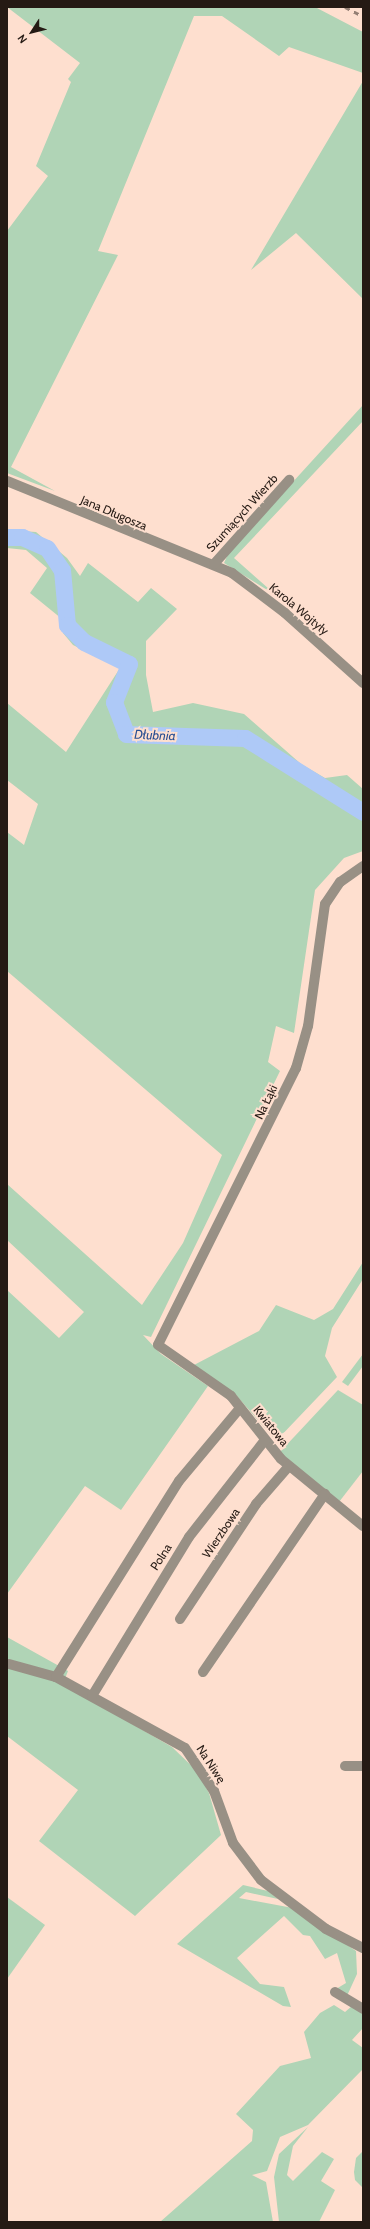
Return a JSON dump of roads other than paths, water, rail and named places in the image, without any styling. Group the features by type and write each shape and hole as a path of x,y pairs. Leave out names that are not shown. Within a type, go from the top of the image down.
{"street":[{"name":"Szumiących Wierzb","path":"213,564 289,480"},
{"name":"Jana Długosza","path":"7,481 124,532 213,564"},
{"name":"Karola Wojtyły","path":"213,564 248,583 363,682"},
{"name":"Na Łąki","path":"158,1345 296,1068 308,1026 325,904 340,882 363,866"},
{"name":"Kwiatowa","path":"158,1345 218,1386 240,1408 265,1440 289,1466 363,1526"},
{"path":"56,1676 163,1505 240,1408"},
{"name":"Polna","path":"92,1696 189,1537 265,1440"},
{"name":"Wierzbowa","path":"180,1619 256,1504 289,1466"},
{"path":"203,1672 325,1494"},
{"name":"Na Niwę","path":"9,1664 56,1676 185,1748 214,1791 233,1843 261,1880 326,1929 363,1948"},
{"path":"345,1766 363,1766"},
{"path":"335,1992 363,2008"}],"waterway":[{"name":"Dłubnia","path":"7,537 22,537 47,548 62,570 67,625 84,642 129,664 114,702 126,734 245,738 363,812"}],"railway":[{"path":"345,7 363,16"}]}
